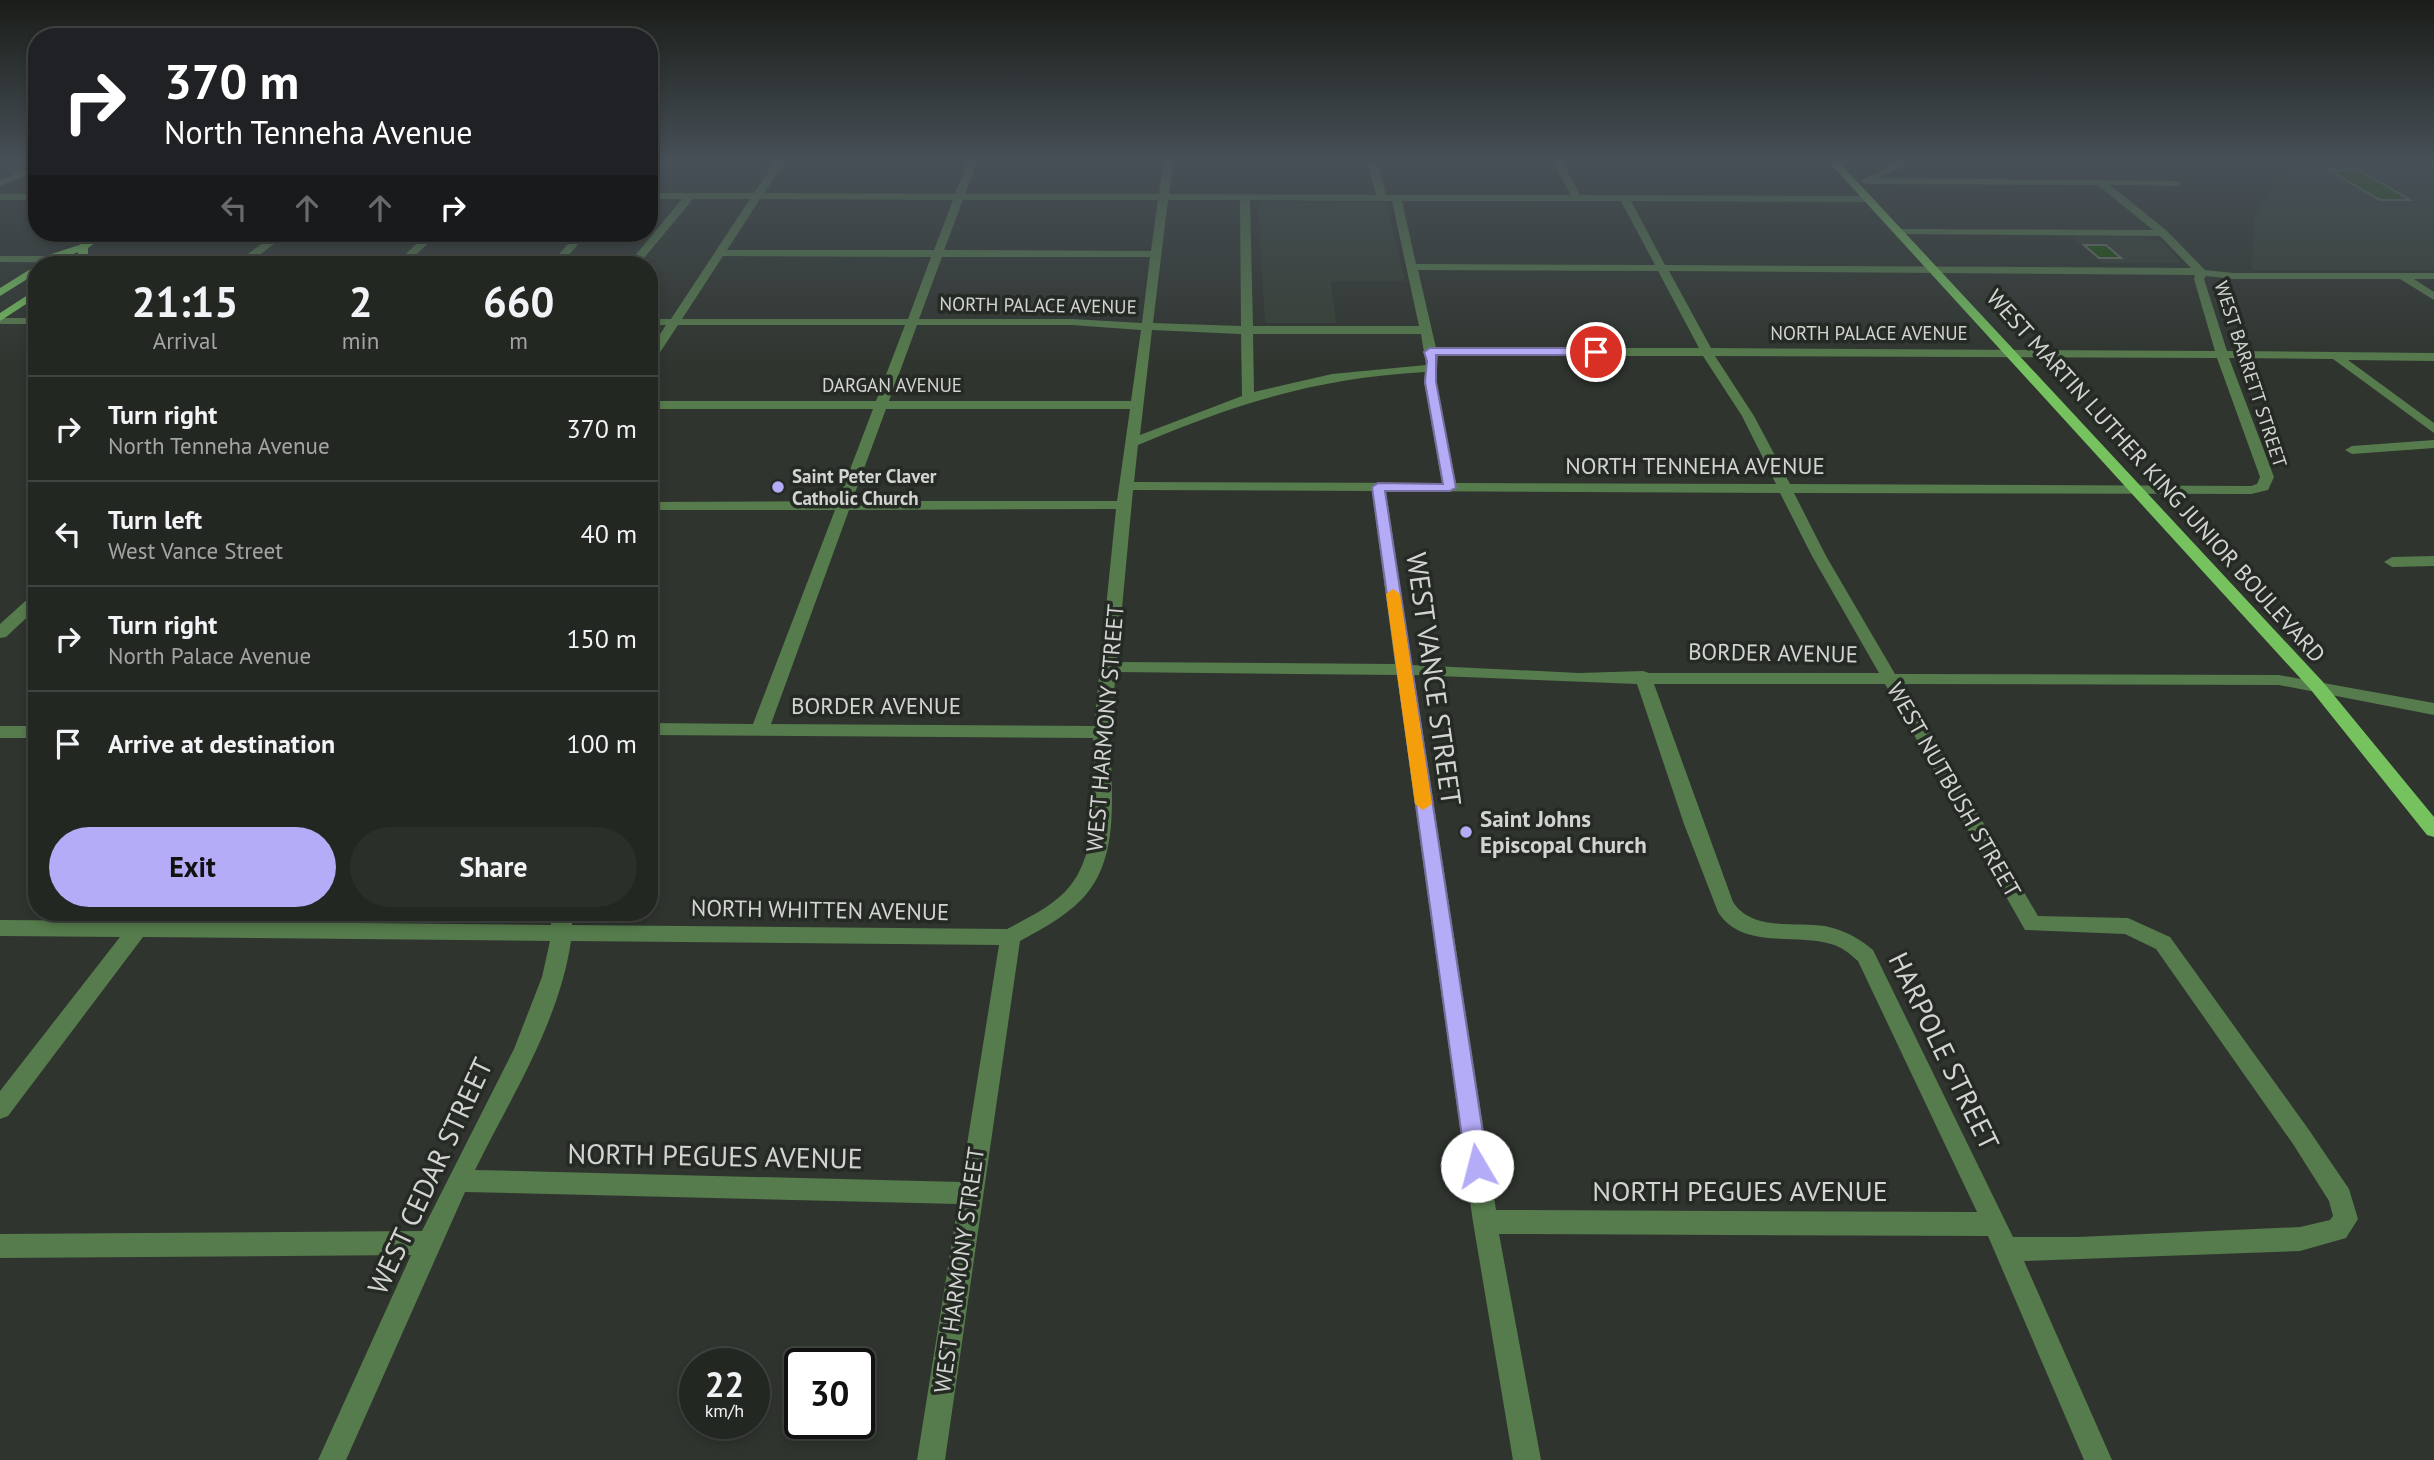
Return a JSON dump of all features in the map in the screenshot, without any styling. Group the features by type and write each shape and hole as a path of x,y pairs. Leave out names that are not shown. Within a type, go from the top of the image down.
{"main road":[{"name":"WEST MARTIN LUTHER KING JUNIOR BOULEVARD","path":"1900,232 2138,488 2317,686 2434,830"},
{"path":"81,256 94,242"},
{"path":"0,293 28,274"},
{"path":"0,320 28,299"}],"street":[{"path":"658,346 735,230"},
{"path":"760,729 946,230"},
{"name":"WEST HARMONY STREET","path":"931,1460 1010,937 1050,915 1076,893 1093,868 1098,847 1104,780 1102,732 1124,505 1158,230"},
{"path":"1245,230 1248,400"},
{"path":"1403,230 1433,361 1430,368 1450,488"},
{"name":"WEST NUTBUSH STREET","path":"1641,230 1707,352 1748,416 1784,490 1889,679 2032,924 2128,926 2163,943 2293,1125 2340,1197 2346,1219 2337,1230 2300,1239 2078,1249 2006,1249"},
{"path":"2159,230 2202,273"},
{"path":"1900,232 2163,233"},
{"path":"252,256 271,242"},
{"path":"409,256 424,242"},
{"path":"562,256 575,242"},
{"path":"641,256 652,242"},
{"path":"719,253 1154,254"},
{"path":"0,259 28,260"},
{"path":"1412,267 2175,270 2234,276 2434,276"},
{"name":"WEST BARRETT STREET","path":"2202,273 2199,279 2220,354 2242,418 2267,477 2263,487"},
{"path":"2402,276 2434,297"},
{"path":"0,320 28,321"},
{"name":"NORTH PALACE AVENUE","path":"658,322 1072,322 1246,331 1425,330"},
{"name":"NORTH PALACE AVENUE","path":"1430,352 2011,352 2434,357"},
{"path":"2337,356 2434,429"},
{"path":"1130,444 1248,400 1318,380 1430,368"},
{"name":"DARGAN AVENUE","path":"658,405 1135,405"},
{"path":"2353,450 2434,444"},
{"name":"NORTH TENNEHA AVENUE","path":"1127,486 1784,490 2251,490 2263,487"},
{"name":"WEST VANCE STREET","path":"1378,487 1485,1222 1527,1460"},
{"path":"658,506 1124,505"},
{"path":"2392,562 2434,561"},
{"path":"0,633 28,607"},
{"name":"BORDER AVENUE","path":"1110,667 1403,669 1566,677 2278,680 2434,709"},
{"name":"HARPOLE STREET","path":"1643,676 1724,906 1733,917 1755,927 1784,932 1820,932 1856,946 1866,956 1995,1224 2098,1460"},
{"name":"BORDER AVENUE","path":"658,729 1102,732"},
{"path":"0,732 28,732"},
{"name":"NORTH WHITTEN AVENUE","path":"0,928 127,921"},
{"path":"0,1109 144,921"},
{"name":"NORTH WHITTEN AVENUE","path":"354,921 563,922 1010,937"},
{"name":"WEST CEDAR STREET","path":"332,1460 429,1243 516,1066 555,973 563,922"},
{"name":"NORTH PEGUES AVENUE","path":"458,1181 970,1194"},
{"name":"NORTH PEGUES AVENUE","path":"1485,1222 1995,1224"},
{"path":"0,1246 429,1243"}],"shaded area":[{"path":"1260,230 1393,230 1405,281 1331,281 1336,323 1265,323"},
{"path":"2253,230 2434,230 2434,270 2252,270"},
{"path":"2071,236 2144,237 2160,240 2181,263 2102,263"}],"building":[{"path":"2084,245 2106,245 2121,258 2099,258"}],"slow traffic":[{"path":"1393,594 1423,804"}],"place":[{"name":"Saint Peter Claver Catholic Church","path":"778,487"},
{"name":"Saint Johns Episcopal Church","path":"1466,832"}],"route":[{"path":"1477,1166 1378,487 1450,488 1430,382 1433,361 1430,352 1596,352"}]}
